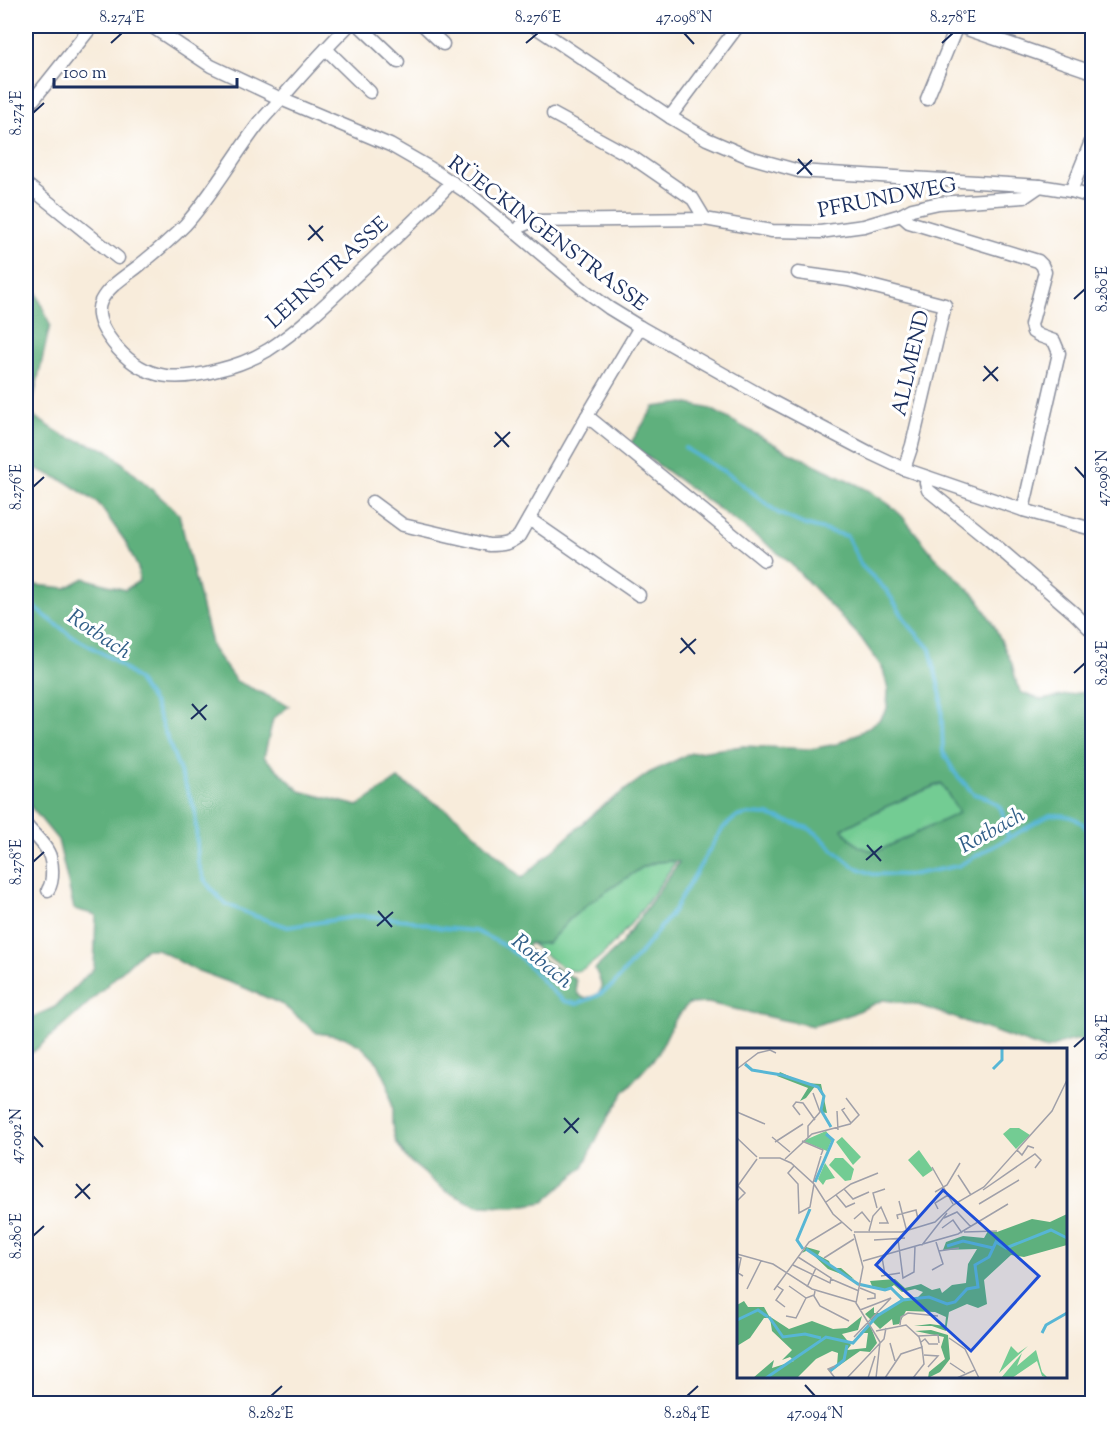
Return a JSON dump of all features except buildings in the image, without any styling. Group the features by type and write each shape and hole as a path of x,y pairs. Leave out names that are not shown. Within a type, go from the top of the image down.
{"street":[{"path":"26,109 92,26"},
{"name":"RÜECKINGENSTRASSE","path":"151,26 211,66 281,99 390,145 452,182 480,202 583,289 609,308 771,401 904,469 1023,510 1092,529"},
{"path":"281,99 348,26"},
{"path":"360,26 398,62"},
{"path":"424,26 443,44"},
{"path":"534,26 670,117 707,139 749,157 799,171 1040,186 1092,197"},
{"path":"670,117 738,26"},
{"path":"927,99 957,26 1092,72"},
{"path":"326,49 370,92"},
{"name":"LEHNSTRASSE","path":"281,99 257,126 212,191 184,226 115,284 101,301 100,322 104,329 128,359 145,371 169,377 199,376 234,366 267,350 310,318 428,208 452,182"},
{"path":"553,114 632,157 693,199 705,219"},
{"path":"1071,191 1092,139"},
{"path":"26,184 118,258"},
{"name":"PFRUNDWEG","path":"516,232 521,226 533,221 705,219 772,231 820,232 864,226 901,215 912,208 939,203 1024,197 1040,186"},
{"path":"901,215 909,222 1038,261 1045,272 1031,325 1033,332 1054,341 1059,353 1023,510"},
{"name":"ALLMEND","path":"798,273 848,280 945,305 912,445 904,469"},
{"path":"372,502 403,525 489,545 511,543 519,536 640,327"},
{"path":"587,416 764,560"},
{"path":"927,477 928,490 1074,612 1092,631"},
{"path":"529,519 639,595"},
{"path":"26,825 49,852 52,884 48,890"}],"green space":[{"path":"26,267 50,325 30,414 64,436 108,450 179,514 212,648 236,681 289,706 273,719 264,757 300,791 358,806 398,779 456,816 522,878 600,808 649,773 691,753 743,746 810,749 837,744 879,720 887,709 888,690 883,669 861,638 789,562 630,444 654,407 684,403 711,409 783,449 868,490 902,516 935,557 977,597 995,627 1022,693 1042,700 1092,690 1092,1043 1074,1040 1049,1048 1041,1048 915,1004 883,1000 849,1015 813,1026 708,1003 688,1004 674,1021 658,1054 625,1091 602,1128 583,1167 544,1202 514,1207 477,1206 446,1191 407,1159 396,1142 388,1084 378,1063 361,1046 344,1037 317,1033 283,1005 193,969 157,949 145,949 81,1010 33,1052 26,1054 26,1020 55,1007 94,968 96,915 74,909 58,840 26,801 26,579 35,585 66,588 84,578 125,590 139,581 138,568 125,541 98,503 66,482 26,464","holes":["941,783 959,813 878,851 861,847 842,829 885,807","656,862 679,862 621,944 595,969 601,985 597,995 584,998 579,995 574,978 526,948 530,943 548,943 571,918 592,901 643,867"]},
{"path":"942,783 960,813 878,851 865,850 858,846 842,829 885,807"},
{"path":"676,861 658,888 614,943 585,968 568,970 530,943 534,944 643,867 656,862"}],"waterway":[{"path":"685,448 733,477 778,513 805,525 847,536 861,565 887,591 908,624 930,649 941,696 943,752 955,773 974,794 987,798 1000,807 1005,819 1008,839"},
{"name":"Rotbach","path":"26,601 70,635 114,660 137,679 154,704 195,810 198,862 204,879 226,904 288,927 361,916 408,920 441,928 475,931 519,956 564,1001 577,1004 597,996 613,985 672,913 722,829 736,817 749,814 768,815 808,828 853,866 872,874 910,875 958,866 1050,815 1071,817 1080,822 1090,834 1092,844"},
{"name":"Rotbach","path":"1092,862 1089,895 1092,918"}]}
